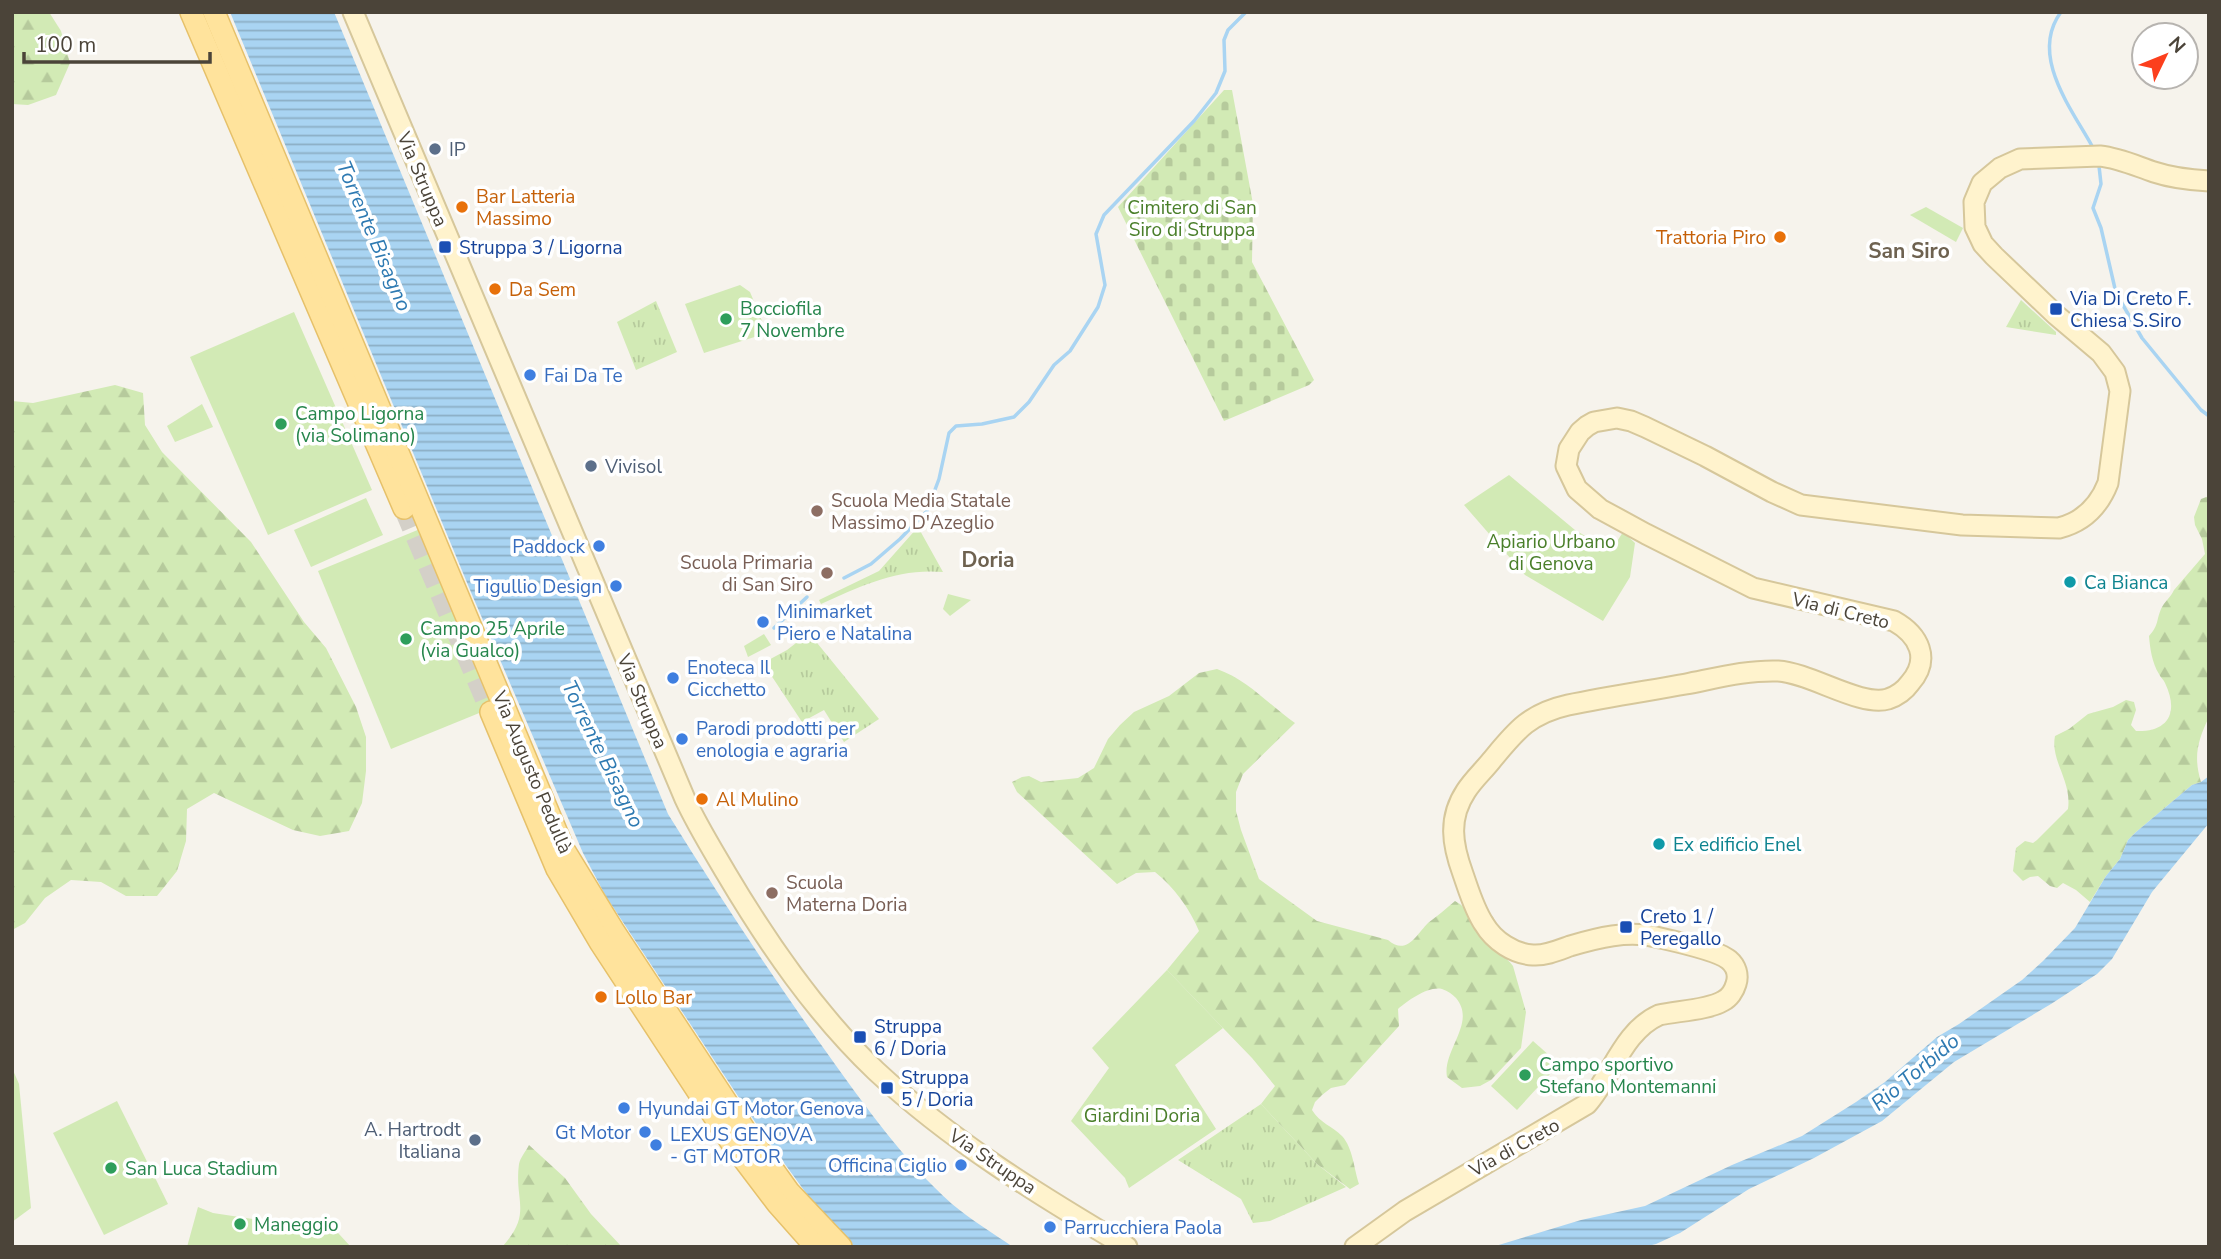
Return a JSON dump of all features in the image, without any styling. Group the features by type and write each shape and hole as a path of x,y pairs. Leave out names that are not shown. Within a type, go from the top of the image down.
{"main road":[{"path":"191,12 302,250"},
{"path":"214,12 302,250 404,508"},
{"name":"Via Struppa","path":"352,12 685,799 743,901 803,988 854,1047 894,1087 986,1158 1127,1247"},
{"name":"Via di Creto","path":"1355,1247 1415,1204 1587,1104 1597,1093 1636,1031 1651,1018 1721,1002 1731,995 1736,984 1735,967 1725,957 1652,936 1611,936 1534,955 1509,947 1487,930 1460,867 1453,836 1453,818 1467,790 1515,731 1532,718 1564,706 1756,671 1789,672 1866,698 1885,700 1902,692 1918,670 1921,656 1917,640 1908,629 1894,621 1753,588 1600,509 1586,499 1570,479 1566,466 1569,449 1580,432 1594,422 1617,418 1638,424 1801,505 1962,525 2059,528 2071,525 2095,507 2108,483 2120,391 2115,372 2101,353 2056,316 1983,244 1973,211 1979,188 1991,174 2009,162 2020,159 2100,156 2113,157 2181,179 2209,181"},
{"name":"Via Augusto Pedullà","path":"302,250 570,860 746,1132 789,1192 841,1247"},
{"name":"Via Augusto Pedullà","path":"491,712 559,874 600,942 733,1145 777,1203 816,1247"}],"green space":[{"path":"12,12 49,12 61,31 70,63 56,95 28,105 12,104"},
{"name":"Cimitero di San Siro di Struppa","path":"1224,90 1232,90 1253,204 1252,262 1314,380 1309,385 1224,421 1118,207"},
{"path":"1926,207 1963,228 1956,242 1910,215"},
{"name":"Bocciofila 7 Novembre","path":"740,285 750,292 767,333 704,353 685,304"},
{"path":"2021,300 2056,332 2056,335 2006,327"},
{"path":"656,301 677,352 636,370 617,322"},
{"name":"Campo Ligorna (via Solimano)","path":"294,312 372,490 268,535 190,357"},
{"path":"115,385 143,393 145,425 162,452 251,542 304,622 326,648 356,707 366,737 362,803 349,831 320,836 293,830 214,793 187,809 186,841 177,871 157,896 126,896 101,882 71,880 45,898 25,923 12,930 12,401 33,403"},
{"path":"202,404 213,427 175,442 167,426"},
{"name":"Apiario Urbano di Genova","path":"1509,475 1575,530 1611,551 1623,532 1635,543 1630,577 1603,621 1525,575 1464,505"},
{"path":"2209,496 2209,717 2198,748 2197,764 2201,782 2192,785 2128,840 2120,859 2090,902 2063,883 2057,888 2038,876 2023,881 2013,871 2016,848 2025,841 2033,843 2037,840 2068,809 2067,789 2055,754 2055,736 2088,714 2126,700 2134,702 2136,710 2131,725 2136,731 2156,728 2168,718 2171,711 2169,693 2155,665 2149,636 2164,604 2205,554 2194,517 2201,499"},
{"path":"366,498 383,535 311,567 294,530"},
{"path":"918,527 943,572 926,571 895,576 865,585 821,604 819,600 879,571"},
{"name":"Campo 25 Aprile (via Gualco)","path":"420,529 494,707 391,749 318,571"},
{"path":"948,594 971,600 950,616 943,609"},
{"path":"809,633 879,719 844,742 824,710 802,722 763,663 787,650"},
{"path":"764,634 771,645 748,657 744,646"},
{"path":"1217,669 1248,686 1295,723 1243,774 1236,792 1236,811 1241,830 1259,879 1317,921 1401,946 1411,942 1428,923 1455,901 1470,914 1493,949 1513,966 1526,1012 1521,1048 1491,1080 1480,1086 1462,1088 1447,1077 1449,1057 1463,1017 1456,998 1442,989 1431,990 1398,1009 1399,1026 1345,1085 1331,1088 1315,1102 1312,1110 1342,1136 1349,1146 1359,1184 1350,1189 1317,1164 1261,1104 1275,1086 1252,1058 1167,970 1199,931 1186,906 1174,891 1155,872 1136,873 1117,884 1017,792 1012,782 1029,776 1041,782 1078,778 1094,768 1108,739 1134,712 1169,696 1199,673"},
{"name":"Giardini Doria","path":"1167,970 1223,1028 1175,1065 1216,1129 1129,1188 1125,1178 1071,1121 1109,1068 1092,1048"},
{"name":"Campo sportivo Stefano Montemanni","path":"1533,1041 1559,1064 1517,1110 1491,1086"},
{"path":"12,1068 19,1084 31,1208 12,1222"},
{"name":"San Luca Stadium","path":"117,1101 168,1204 104,1235 53,1133"},
{"path":"1261,1104 1317,1164 1346,1187 1270,1221 1253,1223 1241,1199 1178,1160"},
{"path":"529,1145 565,1178 591,1214 622,1247 502,1247 520,1216 519,1164"},
{"name":"Maneggio","path":"198,1207 213,1213 306,1227 327,1221 351,1247 187,1247"}],"water":[{"name":"Torrente Bisagno","path":"230,12 334,12 668,814 786,994 886,1132 952,1204 1013,1247 853,1247 814,1204 763,1134 605,895 583,853 473,597"},
{"name":"Rio Torbido","path":"2209,776 2209,823 2152,892 2112,959 2097,974 2051,1004 1954,1062 1882,1121 1749,1189 1680,1233 1656,1244 1644,1247 1492,1247 1581,1220 1645,1206 1802,1136 1856,1102 1885,1082 1937,1037 2022,980 2043,961 2075,928 2106,876 2120,859 2128,840 2192,785"}],"waterway":[{"path":"844,578 871,564 927,511 939,479 949,433 956,426 1014,417 1029,402 1054,365 1070,351 1098,307 1105,285 1096,234 1104,215 1194,121 1216,93 1225,71 1224,40 1228,30 1246,12"},
{"path":"2061,12 2052,29 2049,46 2051,63 2065,98 2092,146"},
{"path":"2099,166 2101,184 2093,208 2101,228 2116,293 2142,338 2201,410 2209,416"},
{"path":"774,628 807,597"}],"tunnel":[{"path":"404,508 491,712"}],"place":[{"name":"IP","path":"435,149"},
{"name":"Bar Latteria Massimo","path":"462,207"},
{"name":"Trattoria Piro","path":"1780,237"},
{"name":"Struppa 3 / Ligorna","path":"445,247"},
{"name":"Da Sem","path":"495,289"},
{"name":"Via Di Creto F. Chiesa S.Siro","path":"2056,309"},
{"name":"Bocciofila 7 Novembre","path":"726,319"},
{"name":"Fai Da Te","path":"530,375"},
{"name":"Campo Ligorna (via Solimano)","path":"281,424"},
{"name":"Vivisol","path":"591,466"},
{"name":"Scuola Media Statale Massimo D'Azeglio","path":"817,511"},
{"name":"Paddock","path":"599,546"},
{"name":"Scuola Primaria di San Siro","path":"827,573"},
{"name":"Ca Bianca","path":"2070,582"},
{"name":"Tigullio Design","path":"616,586"},
{"name":"Minimarket Piero e Natalina","path":"763,622"},
{"name":"Campo 25 Aprile (via Gualco)","path":"406,639"},
{"name":"Enoteca Il Cicchetto","path":"673,678"},
{"name":"Parodi prodotti per enologia e agraria","path":"682,739"},
{"name":"Al Mulino","path":"702,799"},
{"name":"Ex edificio Enel","path":"1659,844"},
{"name":"Scuola Materna Doria","path":"772,893"},
{"name":"Creto 1 / Peregallo","path":"1626,927"},
{"name":"Lollo Bar","path":"601,997"},
{"name":"Struppa 6 / Doria","path":"860,1037"},
{"name":"Campo sportivo Stefano Montemanni","path":"1525,1075"},
{"name":"Struppa 5 / Doria","path":"887,1088"},
{"name":"Hyundai GT Motor Genova","path":"624,1108"},
{"name":"Gt Motor","path":"645,1132"},
{"name":"A. Hartrodt Italiana","path":"475,1140"},
{"name":"LEXUS GENOVA - GT MOTOR","path":"656,1145"},
{"name":"Officina Ciglio","path":"961,1165"},
{"name":"San Luca Stadium","path":"111,1168"},
{"name":"Maneggio","path":"240,1224"},
{"name":"Parrucchiera Paola","path":"1050,1227"}],"district":[{"name":"San Siro","path":"1909,251"},
{"name":"Doria","path":"988,560"}]}
